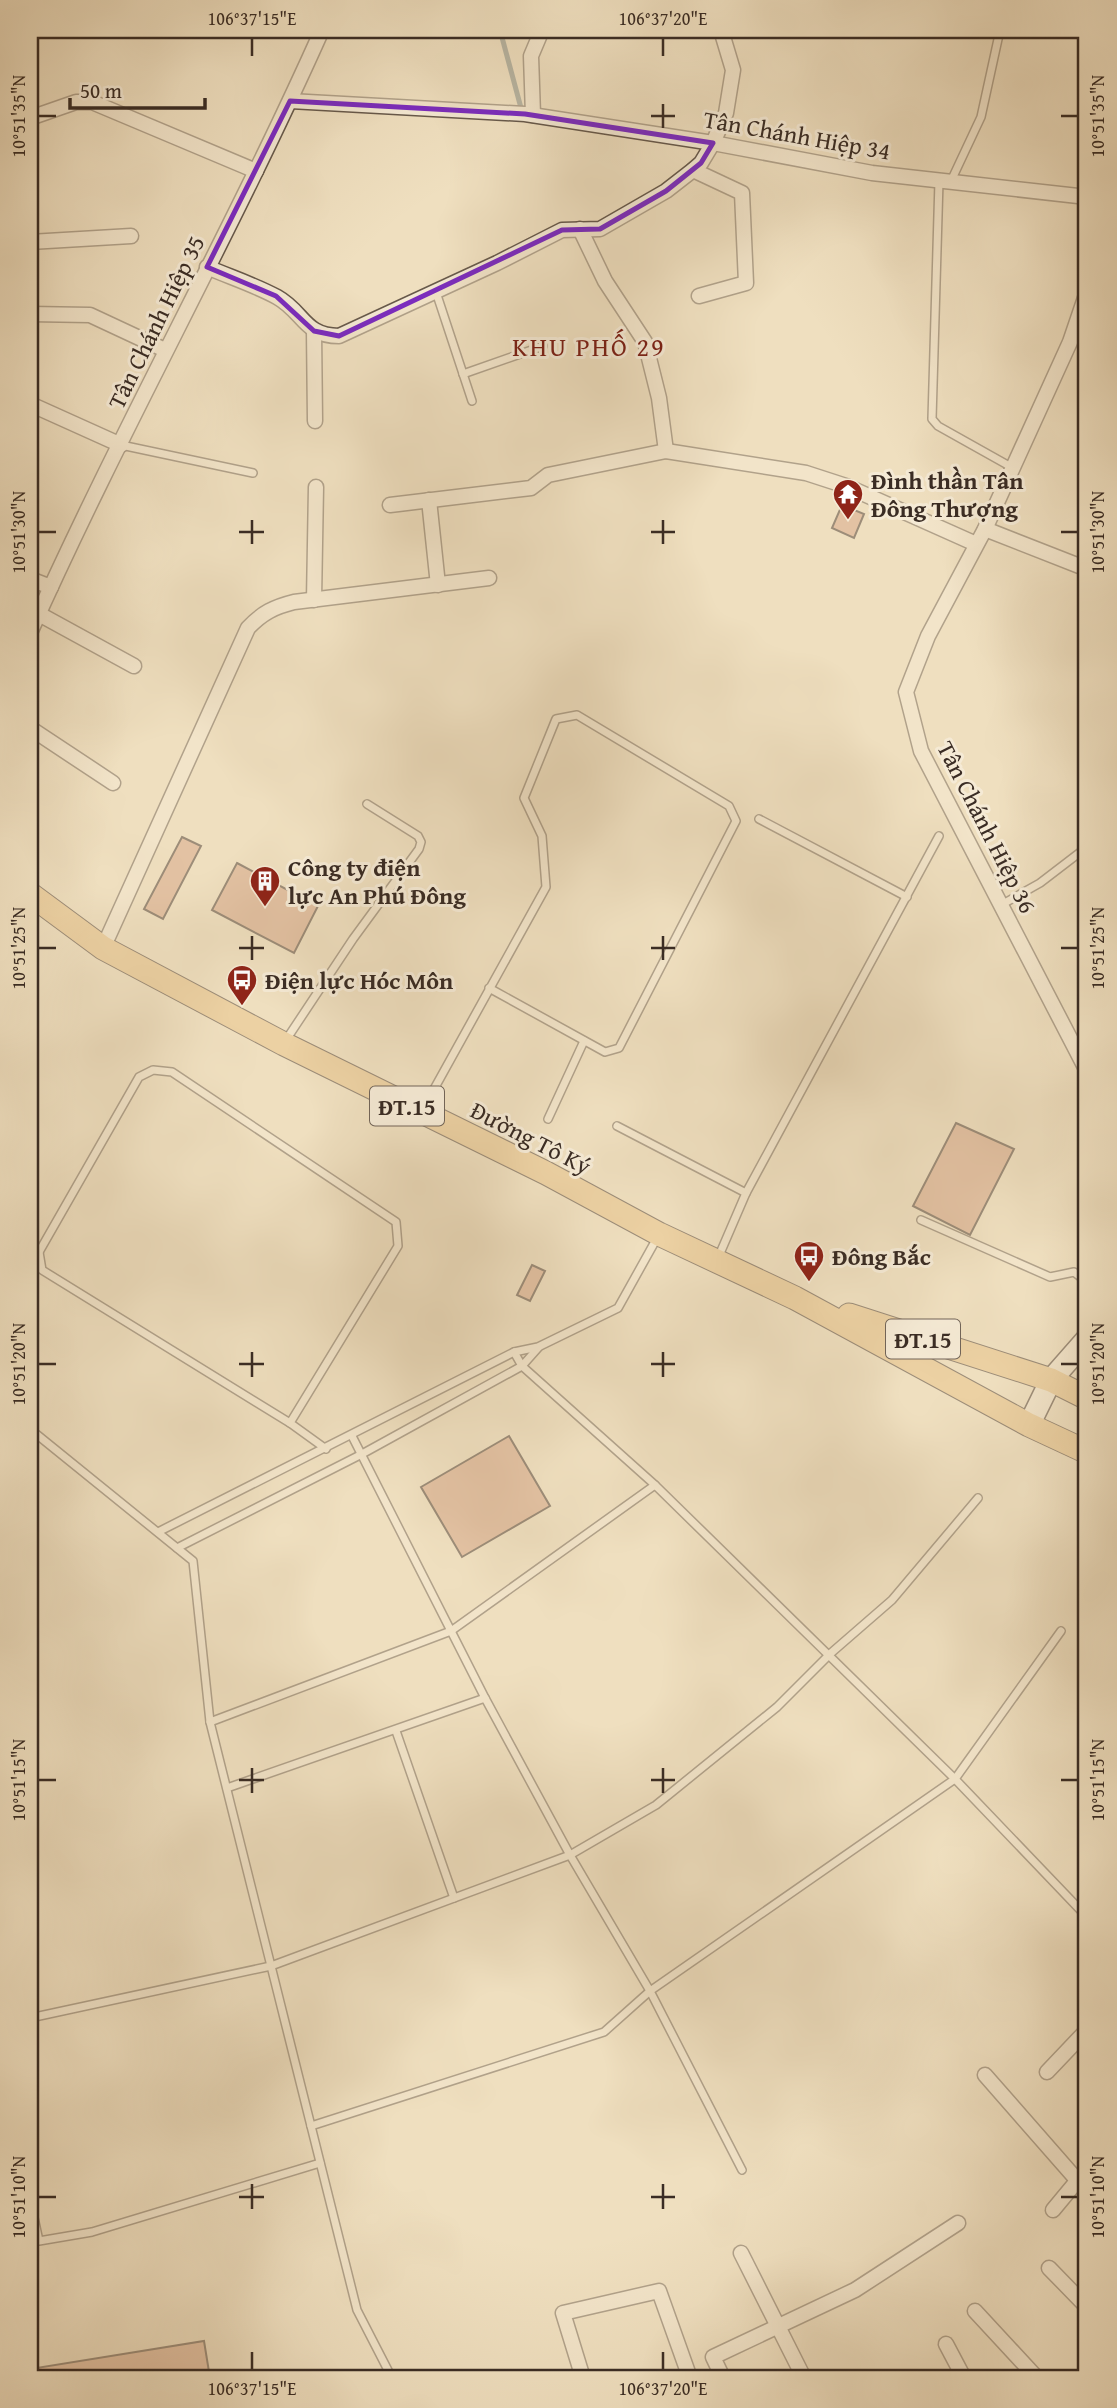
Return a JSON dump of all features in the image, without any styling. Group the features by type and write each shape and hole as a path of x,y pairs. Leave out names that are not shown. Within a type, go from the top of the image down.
{"main road":[{"name":"Đường Tô Ký","path":"30,894 103,948 284,1044 546,1173 659,1234 795,1298 1030,1425 1087,1452"},
{"name":"Đường Tô Ký","path":"795,1298 1051,1380 1087,1398"}],"street":[{"name":"Tân Chánh Hiệp 35","path":"30,633 165,350 290,101 322,30"},
{"path":"533,115 531,56 542,30"},
{"path":"207,267 276,296 292,307 314,331 326,336 352,332 562,230 600,229 666,191 701,163 726,113 733,70 721,30"},
{"name":"Tân Chánh Hiệp 34","path":"290,101 533,115 713,143 872,173 1087,197"},
{"path":"30,118 76,102 92,102 256,171"},
{"path":"693,170 743,193 746,283 699,296"},
{"path":"580,229 605,281 645,342 659,398 666,451"},
{"path":"30,242 131,236"},
{"name":"Tân Chánh Hiệp 36","path":"1087,292 1070,342 1013,468 985,529 928,636 906,692 921,751 1087,1071"},
{"path":"30,314 90,315 165,350"},
{"path":"314,331 314,421"},
{"path":"30,404 121,445"},
{"path":"390,505 531,488 548,475 561,471 666,451 806,473 846,486 976,544"},
{"path":"314,600 316,487"},
{"path":"429,500 438,584"},
{"path":"985,529 1087,569"},
{"path":"103,948 248,628 266,611 278,606 489,578"},
{"path":"30,579 51,587"},
{"path":"38,614 134,666"},
{"path":"30,729 113,783"},
{"path":"1030,1425 1051,1380 1087,1339"},
{"path":"1047,2072 1087,2030"},
{"path":"985,2076 1082,2174 1053,2210"},
{"path":"723,2378 713,2357 855,2290 958,2223"},
{"path":"741,2253 804,2378"},
{"path":"1049,2268 1087,2307"},
{"path":"583,2378 563,2313 659,2291 690,2378"},
{"path":"975,2311 1037,2378"},
{"path":"946,2344 964,2378"}],"lane":[{"path":"999,30 981,117 945,181 932,419 938,426 1013,468"},
{"path":"436,292 472,401"},
{"path":"463,374 544,346"},
{"path":"121,445 253,472"},
{"path":"421,1113 489,988 547,887 542,836 524,798 556,719 577,716 729,806 736,821 619,1048 605,1052 489,988"},
{"path":"284,1044 353,939 419,849 421,842 418,836 367,804"},
{"path":"759,820 906,897"},
{"path":"717,1261 746,1193 939,836"},
{"path":"1001,905 1040,883 1087,847"},
{"path":"548,1119 584,1041"},
{"path":"30,1256 39,1252 139,1077 153,1070 172,1072 396,1222 398,1246 290,1423"},
{"path":"617,1126 746,1193"},
{"path":"921,1220 1050,1277 1074,1272 1087,1282"},
{"path":"158,1532 514,1352 538,1347 618,1308 659,1234"},
{"path":"39,1252 42,1270 290,1423 326,1449"},
{"path":"177,1548 362,1454 522,1366 538,1347"},
{"path":"514,1352 522,1366 655,1485 831,1653 1087,1917"},
{"path":"30,1429 192,1561 210,1722 357,2310 391,2378"},
{"path":"352,1436 485,1698 570,1855 649,1991 742,2170"},
{"path":"210,1722 451,1630 655,1485"},
{"path":"30,2018 271,1966 570,1855 656,1805 777,1707 831,1653 892,1600 978,1498"},
{"path":"311,2126 604,2032 649,1991 956,1779 1062,1630"},
{"path":"227,1788 485,1698"},
{"path":"396,1731 454,1898"},
{"path":"30,2199 39,2241 92,2232 320,2163"}],"highlighted area":[{"path":"290,101 525,114 713,143 701,163 666,191 600,229 562,230 339,336 314,331 276,296 207,267"}],"building":[{"name":"Đình thần Tân Đông Thượng","path":"842,505 864,514 854,538 832,528"},
{"path":"182,837 201,846 163,919 144,909"},
{"name":"Công ty điện lực An Phú Đông","path":"237,863 318,906 294,953 212,910"},
{"path":"956,1123 1014,1149 970,1235 913,1206"},
{"path":"532,1265 545,1271 530,1301 517,1295"},
{"path":"509,1436 550,1506 462,1557 421,1487"},
{"path":"204,2341 210,2378 30,2378 30,2369"}],"waterway":[{"path":"500,30 521,108"}],"place":[{"name":"Đình thần Tân Đông Thượng","path":"848,521"},
{"name":"Công ty điện lực An Phú Đông","path":"265,908"},
{"name":"Điện lực Hóc Môn","path":"242,1007"},
{"name":"Đông Bắc","path":"809,1283"}],"district":[{"name":"KHU PHỐ 29","path":"589,346"}]}
